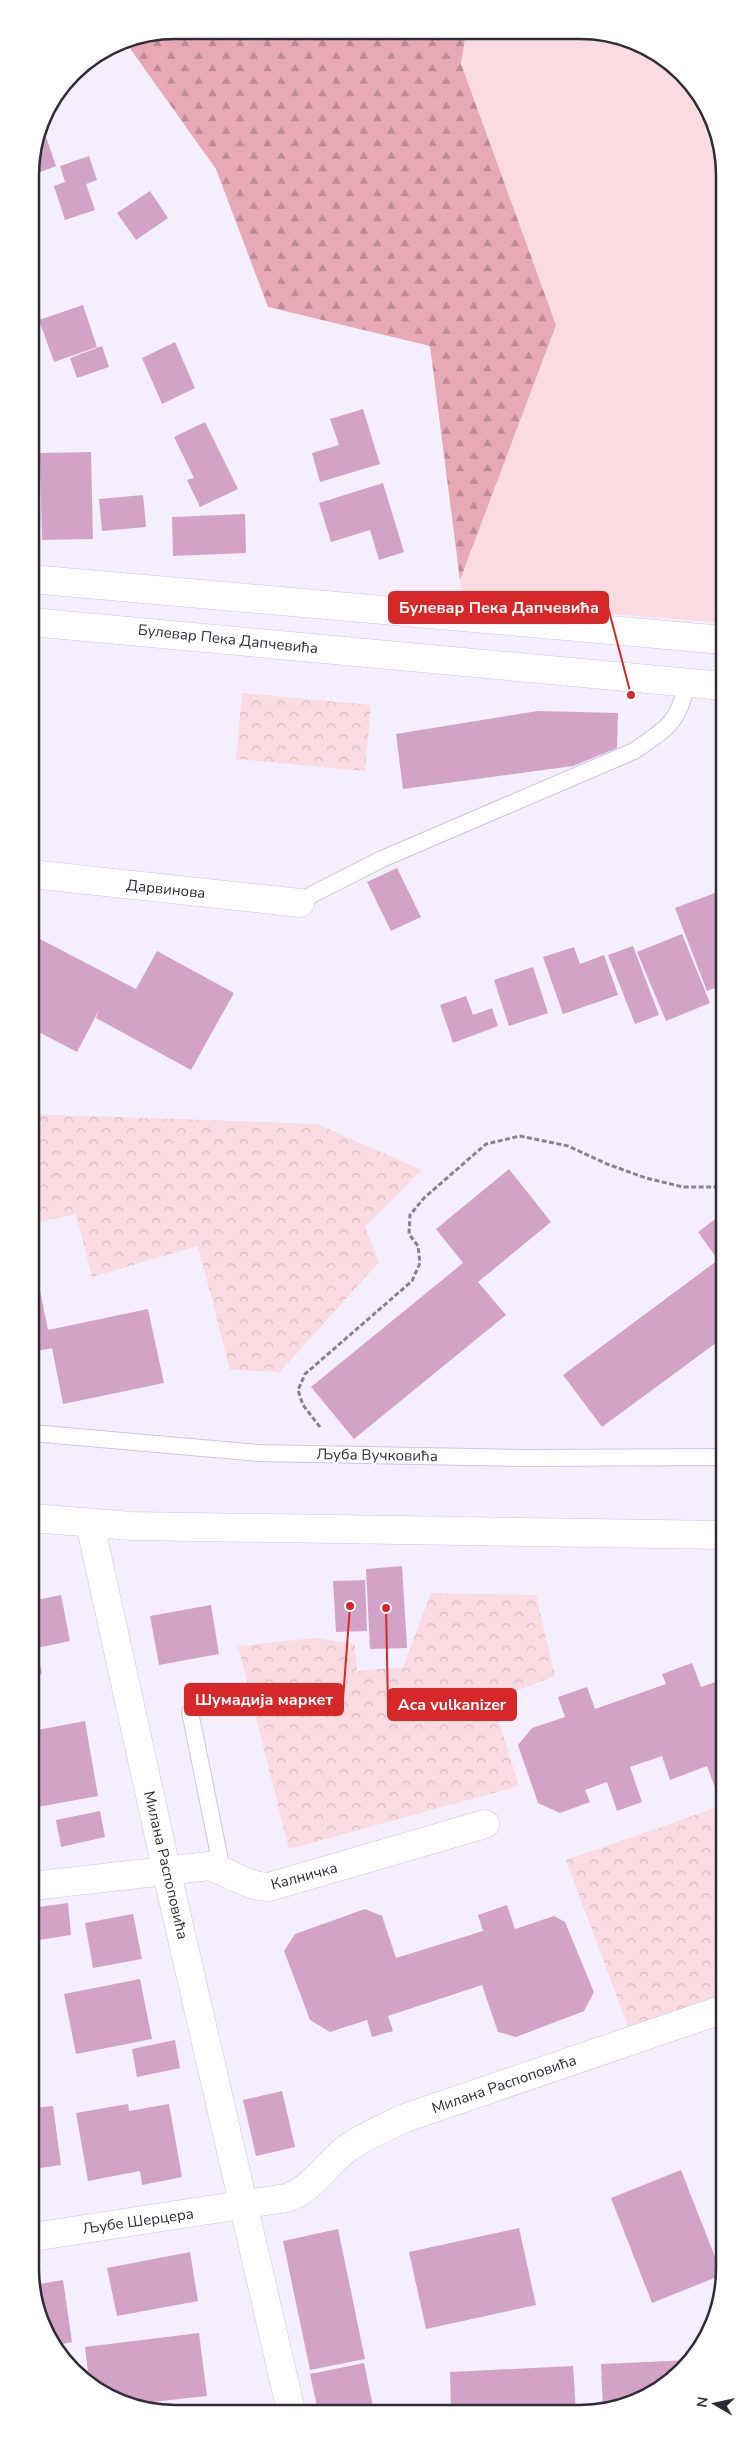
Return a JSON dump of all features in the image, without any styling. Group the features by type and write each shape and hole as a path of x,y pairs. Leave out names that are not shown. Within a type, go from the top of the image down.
{"street":[{"path":"39,580 716,639"},
{"name":"Булевар Пека Дапчевића","path":"39,623 716,685"},
{"name":"Дарвинова","path":"39,875 300,903"},
{"path":"39,1519 90,1524 716,1535"},
{"name":"Милана Распоповића","path":"90,1524 290,2405"},
{"name":"Калничка","path":"39,1885 209,1866 251,1884 269,1887 485,1824"},
{"name":"Милана Распоповића","path":"244,2205 298,2194 349,2147 374,2132 405,2118 716,2012"},
{"name":"Љубе Шерцера","path":"39,2236 244,2205"}],"lane":[{"path":"300,903 313,894 382,859 634,751 670,726 683,702 687,683"},
{"name":"Љуба Вучковића","path":"39,1434 258,1453 525,1458 716,1457"},
{"path":"190,1712 222,1870"}],"path":[{"path":"337,1454 334,1445 303,1405 298,1390 305,1374 412,1281 420,1263 418,1246 409,1234 410,1215 424,1198 486,1144 520,1136 568,1146 607,1164 665,1183 683,1187 716,1187"}],"green space":[{"path":"174,39 465,39 461,64 556,325 460,580 430,346 268,307 216,169 129,47 139,43"},
{"path":"465,39 590,39 607,41 641,53 663,67 677,78 702,114 714,148 716,174 716,622 463,602 460,580 556,325 461,64"},
{"path":"242,693 371,705 365,771 236,759"},
{"path":"39,1114 317,1124 422,1170 365,1227 379,1262 280,1372 230,1370 198,1246 92,1277 76,1214 39,1222"},
{"path":"431,1593 536,1595 555,1676 492,1700 519,1786 289,1849 238,1646 315,1638 355,1644 357,1671 403,1667"},
{"path":"716,1808 716,1997 628,2027 566,1860"}],"building":[{"path":"45,134 56,166 39,173"},
{"path":"89,156 97,180 86,184 95,210 65,220 54,186 65,182 60,166"},
{"path":"150,191 168,218 136,240 117,213"},
{"path":"83,305 97,347 54,362 39,320"},
{"path":"175,342 195,388 162,404 142,358"},
{"path":"102,346 109,367 77,378 70,358"},
{"path":"363,409 380,464 320,482 312,453 339,445 330,419"},
{"path":"205,422 238,489 200,507 187,480 194,478 174,437"},
{"path":"91,452 93,539 42,540 40,453"},
{"path":"383,483 404,552 379,560 370,530 331,542 319,503"},
{"path":"143,495 146,527 102,531 99,499"},
{"path":"245,514 246,553 173,556 172,517"},
{"path":"538,711 618,713 617,748 573,766 403,789 396,734"},
{"path":"397,868 421,917 391,931 367,882"},
{"path":"716,893 716,988 707,991 675,908"},
{"path":"682,934 710,1003 666,1021 637,952"},
{"path":"39,939 136,989 157,951 234,993 191,1070 96,1018 99,1010 77,1052 39,1032"},
{"path":"633,946 659,1015 635,1024 608,955"},
{"path":"574,947 580,964 604,955 618,995 563,1014 543,957"},
{"path":"533,967 548,1013 509,1026 494,980"},
{"path":"466,996 473,1015 492,1008 498,1026 453,1043 440,1005"},
{"path":"509,1169 551,1222 478,1282 506,1315 354,1439 311,1387 463,1263 436,1229"},
{"path":"716,1218 716,1257 698,1232"},
{"path":"716,1261 716,1343 602,1427 563,1375"},
{"path":"39,1286 48,1330 148,1309 164,1383 63,1404 52,1348 39,1351"},
{"path":"402,1566 407,1648 370,1649 366,1569"},
{"path":"365,1580 367,1631 336,1632 333,1581"},
{"path":"61,1595 70,1641 39,1648 39,1600"},
{"path":"211,1605 219,1654 159,1665 150,1616"},
{"path":"39,1658 42,1674 39,1675"},
{"path":"692,1663 701,1687 716,1682 716,1787 707,1766 670,1780 662,1756 630,1767 642,1802 617,1811 607,1782 585,1790 590,1802 560,1813 538,1803 518,1745 532,1728 565,1717 558,1697 587,1687 595,1709 666,1684 662,1674"},
{"path":"85,1721 98,1796 39,1807 39,1730"},
{"path":"100,1811 105,1837 61,1847 56,1820"},
{"path":"68,1903 71,1935 39,1940 39,1907"},
{"path":"507,1905 515,1929 554,1916 565,1922 594,1992 584,2011 516,2037 498,2032 482,1985 388,2016 393,2031 372,2037 367,2020 330,2032 310,2020 284,1951 295,1934 365,1909 382,1916 396,1958 483,1931 478,1915"},
{"path":"133,1914 142,1959 93,1968 85,1923"},
{"path":"140,1979 152,2039 76,2054 64,1994"},
{"path":"175,2040 180,2068 137,2077 132,2049"},
{"path":"282,2091 295,2147 256,2156 243,2100"},
{"path":"128,2104 129,2111 169,2104 182,2177 142,2185 140,2171 88,2181 76,2113"},
{"path":"53,2106 61,2165 39,2168 39,2107"},
{"path":"681,2170 716,2260 716,2277 652,2303 611,2198"},
{"path":"519,2228 536,2305 426,2329 409,2252"},
{"path":"338,2229 365,2359 310,2370 283,2241"},
{"path":"190,2252 198,2301 117,2316 107,2268"},
{"path":"63,2280 72,2342 62,2344 53,2330 41,2296 40,2284"},
{"path":"199,2333 207,2396 147,2403 131,2398 106,2387 88,2374 85,2347"},
{"path":"682,2360 670,2372 641,2391 603,2403 601,2364"},
{"path":"364,2363 373,2405 317,2405 310,2374"},
{"path":"573,2366 576,2405 451,2405 450,2372"}],"place":[{"name":"Булевар Пека Дапчевића","path":"631,695"},
{"name":"Шумадија маркет","path":"350,1606"},
{"name":"Aca vulkanizer","path":"386,1608"}]}
